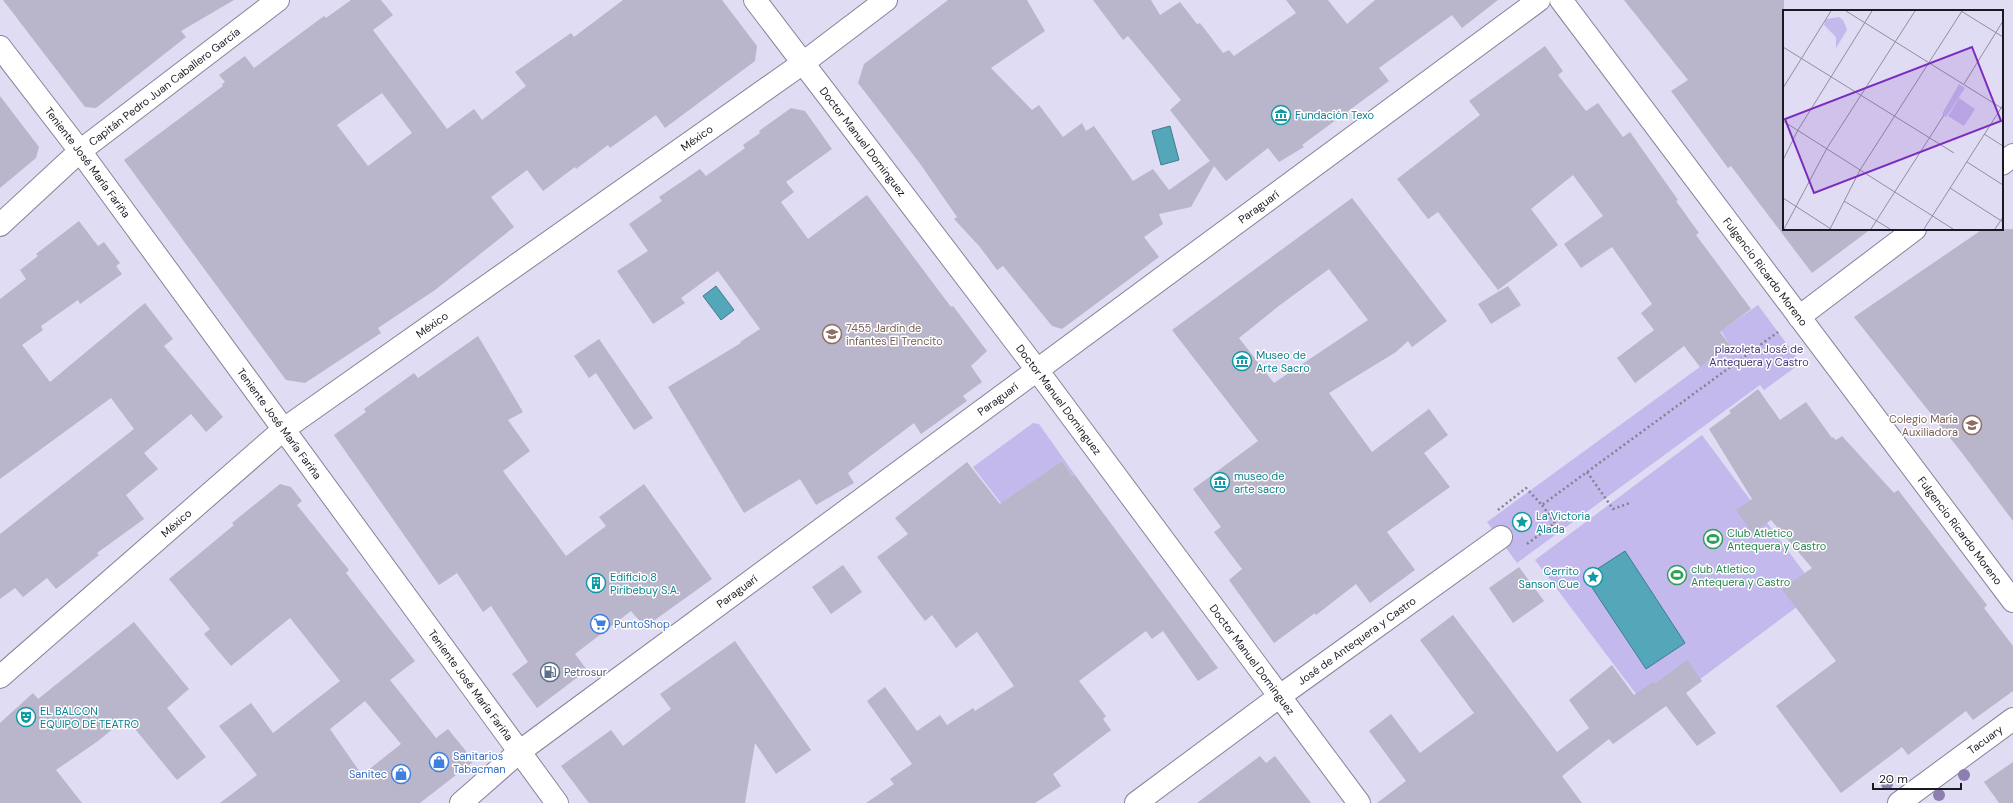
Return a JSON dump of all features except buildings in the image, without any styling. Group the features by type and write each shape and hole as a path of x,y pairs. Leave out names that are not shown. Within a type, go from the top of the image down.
{"street":[{"name":"Capitán Pedro Juan Caballero García","path":"0,225 80,151 278,0"},
{"name":"Doctor Manuel Dominguez","path":"755,0 1037,370 1359,803"},
{"name":"México","path":"0,677 284,429 803,63 886,0"},
{"name":"Paraguarí","path":"461,803 519,752 1539,0"},
{"name":"Fulgencio Ricardo Moreno","path":"1561,0 2013,601"},
{"name":"Teniente José María Fariña","path":"0,47 80,151 557,803"},
{"path":"2003,163 2013,155"},
{"path":"1799,317 1914,230"},
{"name":"José de Antequera y Castro","path":"1136,803 1280,696 1501,537"},
{"name":"Tacuary","path":"1899,803 2013,719"}],"path":[{"path":"1542,505 1799,317"},
{"path":"1587,472 1613,509 1630,503"},
{"path":"1526,488 1542,505 1555,523 1514,553 1501,537 1489,517 1526,488"}],"green space":[{"name":"plazoleta José de Antequera y Castro","path":"1758,305 1801,363 1764,390 1760,385 1517,563 1487,522 1730,345 1721,331"},
{"path":"1033,423 1039,424 1075,475 1072,476 1062,461 1028,485 1021,529 973,467"},
{"name":"club Atletico Antequera y Castro","path":"1702,435 1818,591 1652,715 1535,560"}],"water":[{"path":"1170,126 1179,160 1161,165 1152,131"},
{"path":"716,286 734,310 721,320 703,296"},
{"path":"1625,551 1685,643 1646,669 1585,577"}],"place":[{"name":"Fundación Texo","path":"1281,115"},
{"name":"7455 Jardín de infantes El Trencito","path":"832,334"},
{"name":"Museo de Arte Sacro","path":"1242,361"},
{"name":"Colegio María Auxiliadora","path":"1972,425"},
{"name":"museo de arte sacro","path":"1220,482"},
{"name":"La Victoria Alada","path":"1522,522"},
{"name":"Club Atletico Antequera y Castro","path":"1713,539"},
{"name":"club Atletico Antequera y Castro","path":"1677,575"},
{"name":"Cerrito Sanson Cue","path":"1593,577"},
{"name":"Edificio 8 Piribebuy S.A.","path":"596,583"},
{"name":"PuntoShop","path":"600,624"},
{"name":"Petrosur","path":"550,672"},
{"name":"EL BALCON EQUIPO DE TEATRO","path":"26,717"},
{"name":"Sanitarios Tabacman","path":"439,762"},
{"name":"Sanitec","path":"401,774"}]}
